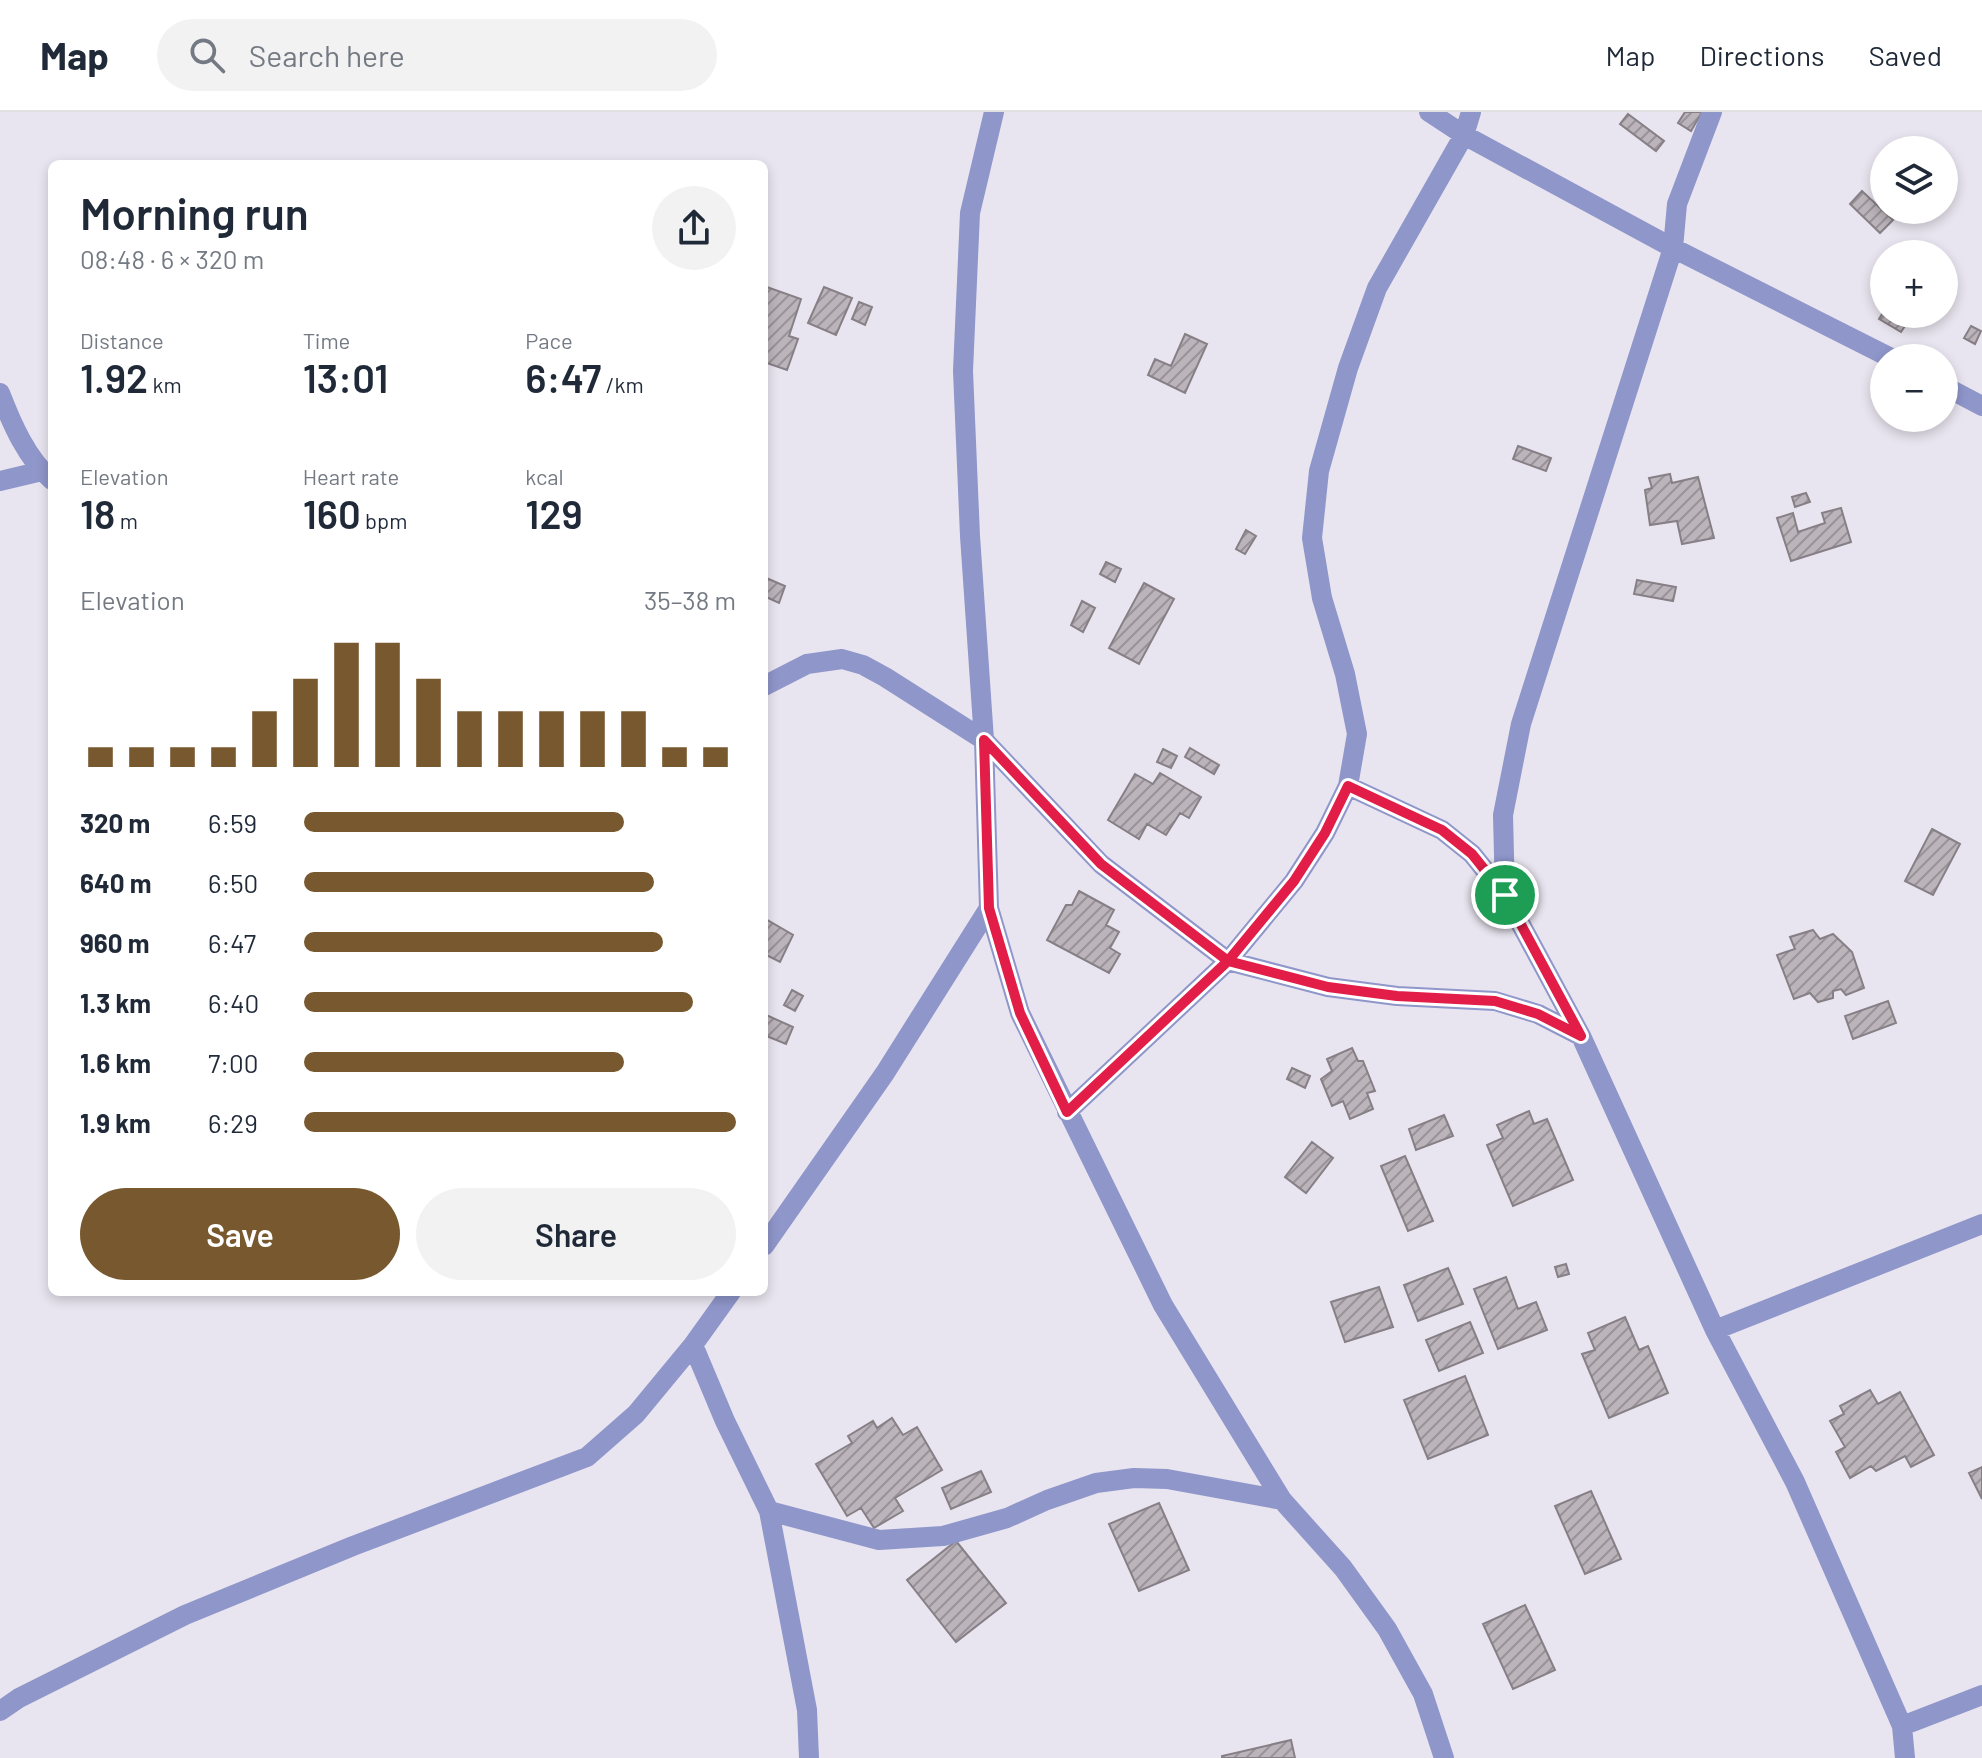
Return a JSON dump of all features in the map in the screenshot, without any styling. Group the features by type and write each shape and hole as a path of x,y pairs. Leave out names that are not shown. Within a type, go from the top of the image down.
{"street":[{"path":"994,112 970,213 963,371 984,740 989,908 1020,1013 1163,1305 1282,1500 1343,1568 1387,1629 1423,1694 1444,1758"},
{"path":"1429,112 1464,135 1673,248 1870,347"},
{"path":"1067,1112 1228,961 1294,881 1325,833 1348,786 1357,734 1345,674 1322,598 1312,538 1319,471 1348,368 1377,288 1464,135 1471,112"},
{"path":"1505,895 1503,815 1521,724 1673,248 1677,204 1712,112"},
{"path":"0,393 11,421 47,476 0,481"},
{"path":"1958,393 1982,406"},
{"path":"768,684 807,664 842,659 863,665 885,677 984,740 1101,864 1228,961 1328,987 1397,996 1495,1001 1538,1014 1581,1036"},
{"path":"1348,786 1442,830 1472,854 1505,895 1581,1036 1715,1330 1795,1482 1902,1726 1905,1758"},
{"path":"768,1240 885,1073 989,908"},
{"path":"1715,1330 1982,1224"},
{"path":"0,1711 19,1698 185,1615 353,1546 587,1457 636,1414 693,1345 728,1296"},
{"path":"693,1345 725,1421 769,1511 807,1710 809,1758"},
{"path":"769,1511 879,1540 943,1536 1007,1518 1096,1483 1134,1478 1167,1479 1282,1500"},
{"path":"1902,1726 1982,1695"}],"building":[{"path":"1685,112 1702,112 1691,131 1678,123"},
{"path":"1628,114 1664,141 1656,151 1620,124"},
{"path":"1862,191 1870,198 1870,223 1850,204"},
{"path":"1871,224 1889,224 1880,233"},
{"path":"768,287 801,299 789,336 798,339 787,370 768,363"},
{"path":"824,287 852,298 836,335 808,323"},
{"path":"859,302 872,307 865,325 852,319"},
{"path":"1971,326 1981,331 1975,344 1964,338"},
{"path":"1185,334 1207,344 1185,393 1148,375 1155,359 1171,366"},
{"path":"1518,446 1551,458 1546,471 1513,459"},
{"path":"1670,474 1672,483 1698,477 1714,538 1682,544 1677,521 1650,525 1645,490 1652,488 1649,478"},
{"path":"1806,493 1810,502 1795,507 1792,497"},
{"path":"1841,508 1851,542 1791,561 1777,518 1793,513 1798,532 1825,523 1822,513"},
{"path":"1246,530 1256,536 1245,554 1236,549"},
{"path":"1106,562 1121,569 1115,582 1100,574"},
{"path":"768,579 785,586 779,603 768,598"},
{"path":"1637,580 1676,587 1673,601 1634,594"},
{"path":"1144,583 1174,599 1139,664 1109,648"},
{"path":"1082,601 1095,608 1083,632 1071,625"},
{"path":"1190,748 1219,765 1214,774 1185,757"},
{"path":"1163,749 1177,756 1171,768 1157,762"},
{"path":"1160,773 1201,797 1189,818 1180,813 1166,835 1147,824 1139,839 1108,820 1135,774 1153,784"},
{"path":"1932,829 1960,844 1933,895 1905,881"},
{"path":"1079,891 1114,910 1106,925 1119,932 1110,948 1120,954 1109,973 1047,940 1066,905 1072,905"},
{"path":"768,920 793,935 780,962 768,956"},
{"path":"1813,930 1820,939 1833,934 1852,952 1864,988 1846,995 1841,989 1833,991 1833,998 1818,1002 1810,993 1794,999 1777,955 1795,949 1790,937"},
{"path":"792,990 803,996 795,1011 784,1005"},
{"path":"1888,1001 1896,1023 1853,1039 1845,1016"},
{"path":"768,1016 793,1027 786,1044 768,1037"},
{"path":"1352,1048 1358,1061 1363,1061 1375,1091 1367,1093 1373,1109 1350,1119 1343,1101 1332,1106 1321,1079 1332,1071 1327,1059"},
{"path":"1292,1068 1310,1076 1305,1088 1287,1079"},
{"path":"1529,1111 1534,1124 1547,1119 1573,1180 1513,1206 1487,1145 1503,1138 1497,1125"},
{"path":"1444,1115 1453,1136 1416,1150 1409,1129"},
{"path":"1312,1142 1333,1158 1306,1193 1285,1177"},
{"path":"1405,1156 1433,1221 1408,1231 1381,1166"},
{"path":"1566,1264 1569,1274 1558,1277 1555,1267"},
{"path":"1448,1268 1463,1304 1418,1321 1404,1285"},
{"path":"1506,1277 1518,1309 1536,1302 1547,1330 1498,1349 1474,1289"},
{"path":"1379,1287 1393,1327 1345,1342 1331,1302"},
{"path":"1625,1317 1639,1350 1648,1346 1668,1393 1609,1418 1582,1354 1595,1350 1588,1333"},
{"path":"1470,1322 1483,1353 1439,1371 1426,1340"},
{"path":"1465,1376 1488,1435 1428,1459 1404,1400"},
{"path":"1870,1390 1878,1404 1900,1392 1934,1455 1911,1467 1905,1456 1876,1471 1871,1466 1850,1478 1836,1452 1845,1447 1830,1421 1844,1414 1840,1406"},
{"path":"892,1418 903,1435 917,1427 942,1470 895,1498 903,1511 874,1528 861,1508 847,1516 816,1464 852,1443 848,1436 873,1421 877,1428"},
{"path":"1982,1467 1982,1499 1969,1473"},
{"path":"981,1471 991,1492 951,1509 942,1488"},
{"path":"1591,1491 1621,1559 1585,1574 1555,1506"},
{"path":"1159,1503 1189,1570 1139,1591 1109,1524"},
{"path":"956,1541 1006,1603 956,1642 907,1580"},
{"path":"1525,1605 1555,1670 1513,1689 1483,1624"},
{"path":"1291,1740 1295,1758 1222,1758 1222,1756"}],"route":[{"path":"1505,895 1472,854 1442,830 1348,786 1325,833 1294,881 1228,961 1101,864 984,740 989,908 1020,1013 1067,1112 1228,961 1328,987 1397,996 1448,996 1495,1001 1538,1014 1581,1036 1505,895"}]}
